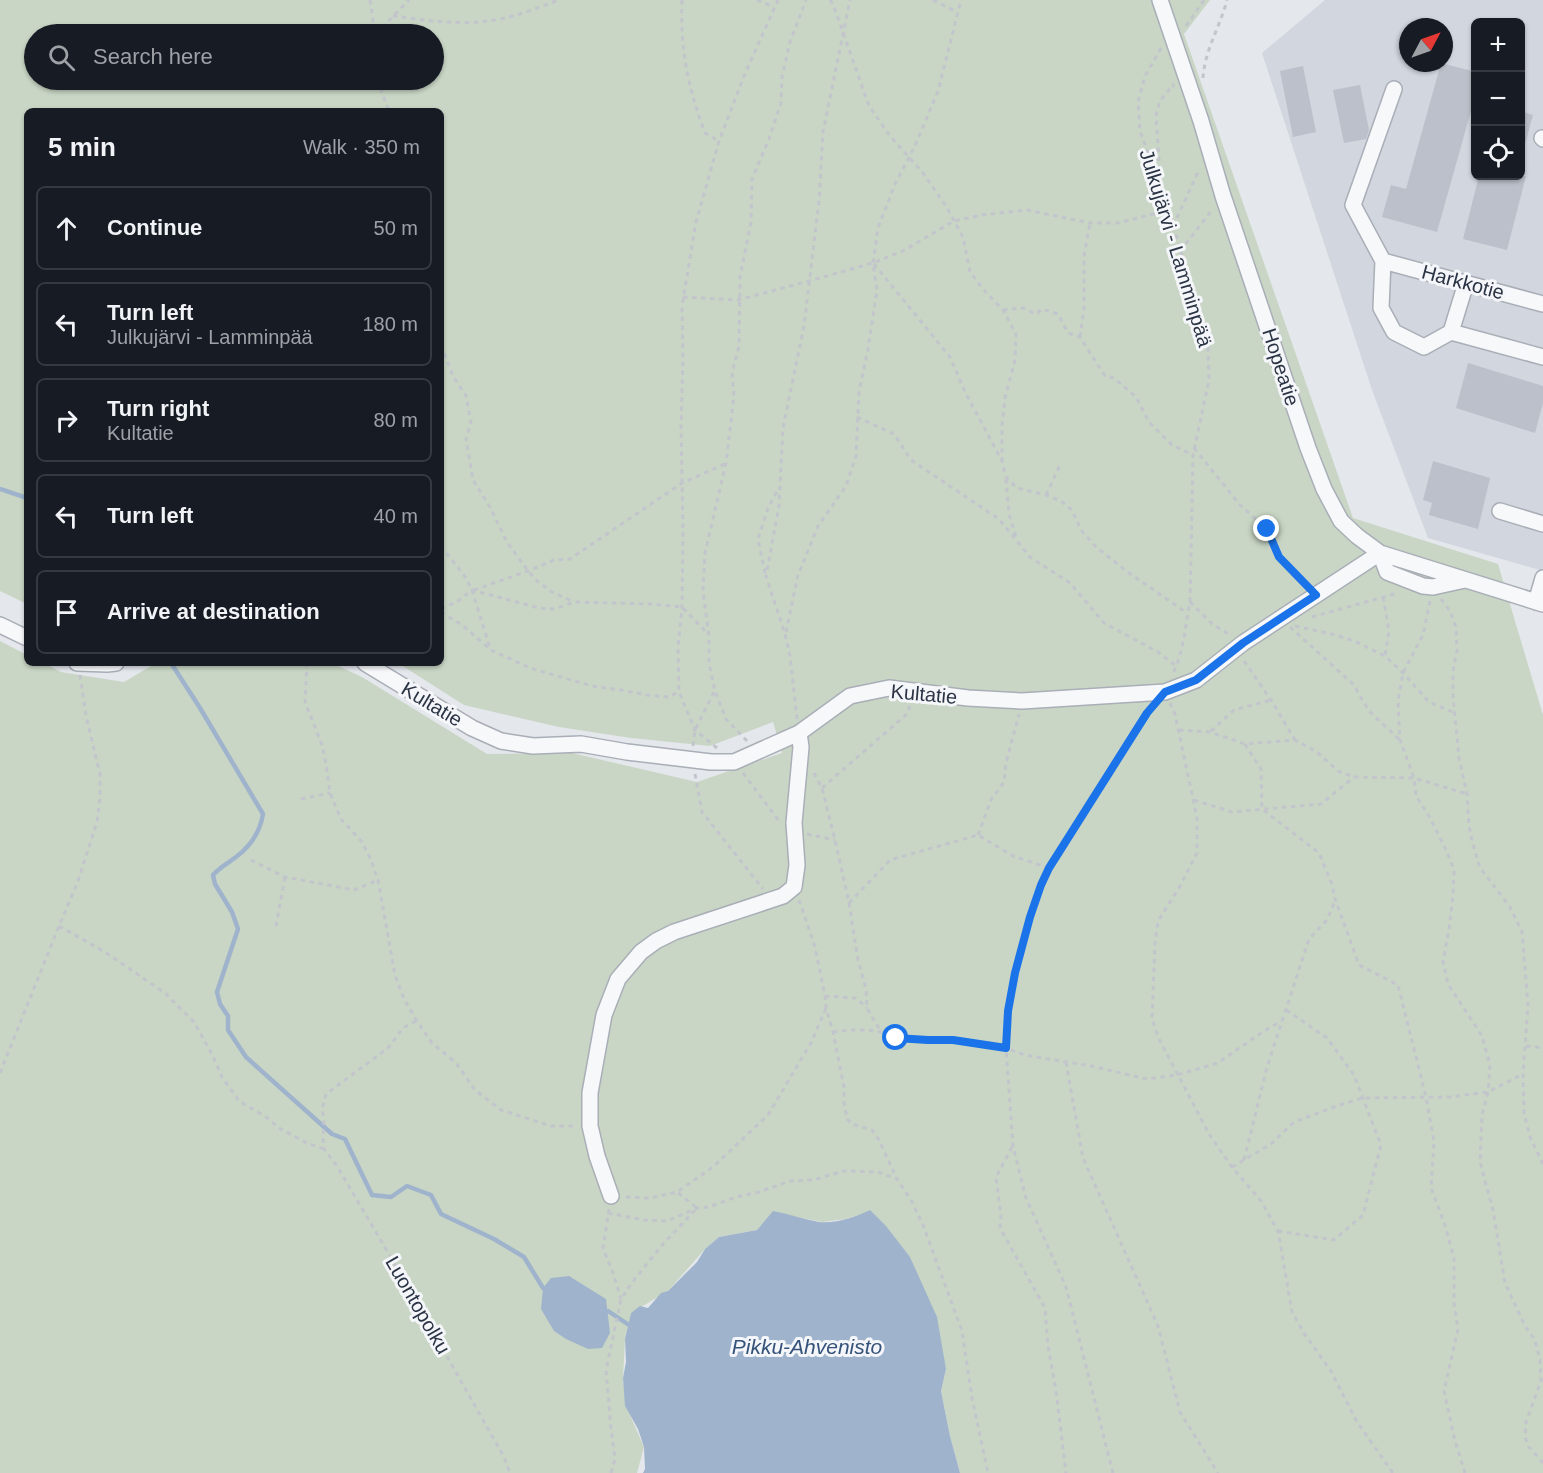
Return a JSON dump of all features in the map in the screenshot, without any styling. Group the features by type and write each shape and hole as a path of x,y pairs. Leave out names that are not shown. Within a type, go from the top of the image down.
{"street":[{"name":"Hopeatie","path":"1160,0 1308,448 1324,489 1341,521 1380,553 1540,603"},
{"path":"1394,89 1353,205 1383,261 1381,308 1394,332 1424,347 1451,332 1466,283"},
{"name":"Harkkotie","path":"1383,261 1543,303"},
{"path":"1451,332 1543,357"},
{"path":"1500,510 1543,524"},
{"path":"1380,553 1387,572 1428,587 1465,580"},
{"name":"Kultatie","path":"370,666 472,728 501,741 533,747 581,744 627,753 711,762 734,762 755,752 800,740 850,696 889,688 968,698 1022,700 1165,692 1196,680 1240,646 1380,553"},
{"path":"1540,603 1543,578"},
{"path":"0,625 24,637"},
{"path":"611,1196 597,1156 590,1126 590,1093 604,1015 618,979 641,952 656,941 674,932 783,896 794,887 797,865 795,823 800,740"}],"path":[{"path":"370,0 374,24"},
{"path":"385,24 409,0"},
{"path":"393,16 429,20 488,21 559,0"},
{"path":"682,0 683,53 689,86 705,133 719,141"},
{"path":"757,0 774,7"},
{"path":"778,0 744,76 719,141 696,222 683,297 682,607 678,647 679,692 694,730 734,762 785,828 795,834 835,840"},
{"path":"755,752 746,738 726,719 715,691 709,663 709,636 704,592 705,553 726,464 734,396 732,373 739,346 740,277 751,222 752,179 769,140 781,103 782,77 790,42 806,0"},
{"path":"830,0 869,106 890,136 923,173 946,206 963,237 970,272 1003,310 1016,334 1015,360 1005,398 1002,461 1006,477 1009,514 1018,542"},
{"path":"766,576 779,506 783,428 804,326 819,201 823,132 850,0"},
{"path":"933,0 957,12"},
{"path":"786,634 798,575 818,526 846,486 856,456 858,392 868,349 877,290 873,263 879,228 895,184 915,146 938,91 961,0"},
{"path":"1186,26 1204,0"},
{"path":"1203,85 1209,46 1227,0"},
{"name":"Julkujärvi - Lamminpää","path":"1113,1473 1066,1287 1026,1198 1013,1146 1006,1048 1008,1011 1015,973 1041,885 1049,868 1147,713 1165,692 1176,666 1190,602 1193,455 1209,380 1208,346 1169,210 1140,131 1138,102 1145,76 1162,46"},
{"path":"1157,181 1159,160 1156,115 1160,101 1173,85 1177,95"},
{"path":"381,90 388,108"},
{"path":"1173,226 1209,149"},
{"path":"1180,250 1223,195"},
{"path":"683,297 738,300 809,281 873,263 903,251 954,221 982,215 1027,210 1090,223 1118,223 1169,210"},
{"path":"1080,337 1084,309 1084,256 1090,223"},
{"path":"873,263 950,357 965,392 1002,461"},
{"path":"1003,310 1023,308 1036,314 1042,309 1058,314 1068,333 1080,337 1105,376 1114,378 1136,397 1149,422 1172,445 1193,455"},
{"path":"444,353 453,376 466,396 471,422 466,439 473,480 490,507 507,542 528,571 552,592 574,602"},
{"path":"857,417 894,434 911,460 999,519 1030,556 1070,583 1104,623 1158,652 1176,666"},
{"path":"1194,448 1241,506 1267,529 1279,557 1316,595"},
{"path":"444,609 472,590 554,560 570,559 682,483 726,464"},
{"path":"1046,495 1060,465"},
{"path":"1006,477 1017,488 1061,501 1072,510 1081,530 1096,547 1129,573 1188,613"},
{"path":"780,487 768,508 758,539 766,576 786,634 800,740 822,788 835,840 849,903 858,960 867,989 867,1008"},
{"path":"444,550 466,578 472,590 491,650"},
{"path":"1308,618 1428,587"},
{"path":"1428,587 1423,635 1403,673 1398,701 1400,740 1414,778 1416,796 1429,816 1454,870 1451,918 1443,962 1448,984 1482,1036 1490,1065 1488,1092 1482,1116 1480,1162 1493,1210 1505,1282 1525,1326 1535,1340 1540,1360 1542,1380 1526,1422 1525,1437 1529,1448 1543,1463"},
{"path":"1428,587 1450,611 1456,627 1457,650 1453,671 1459,758 1467,794 1469,826 1480,868 1510,907 1522,932 1528,1005 1523,1074 1524,1113 1530,1137 1543,1164"},
{"path":"472,590 539,608 555,609 574,602 682,607 709,636"},
{"path":"1383,597 1389,631 1385,656"},
{"path":"1190,602 1212,624 1240,646 1295,740 1317,752 1338,771 1354,777 1414,778 1467,794"},
{"path":"444,613 491,650 530,668 592,687 668,697 679,692"},
{"path":"1287,624 1298,621"},
{"path":"1287,624 1347,639 1385,656 1429,702 1455,713"},
{"path":"1287,624 1353,684 1369,711 1400,740"},
{"path":"0,1073 82,872 97,822 100,774 86,716 78,666"},
{"path":"307,666 305,702 322,745 330,793 341,819 362,842 378,880 395,975 404,999 417,1021 432,1043 456,1063 475,1090 501,1110 551,1126 590,1126"},
{"path":"715,691 694,730 692,760 702,812 772,900"},
{"path":"822,788 908,713 912,691"},
{"path":"1165,692 1175,714 1194,800 1197,818 1197,853 1158,921 1152,1018 1158,1037 1209,1134 1232,1167 1261,1201 1278,1231 1292,1312 1305,1335 1331,1371 1358,1422 1393,1473"},
{"path":"978,835 991,800 1004,782 1006,763 1022,700"},
{"path":"1210,732 1234,710 1271,700"},
{"path":"1179,730 1210,732 1245,744 1295,740"},
{"path":"1245,744 1261,769 1262,809"},
{"path":"1194,800 1232,812 1322,804 1354,777"},
{"path":"301,799 330,793"},
{"path":"1262,809 1319,853 1359,964 1398,985 1426,1097 1434,1142 1431,1188 1454,1258 1454,1303 1458,1329 1444,1391 1465,1473"},
{"path":"849,903 890,860 978,835 1013,856 1049,868"},
{"path":"251,860 285,877 354,890 378,880"},
{"path":"276,927 285,877"},
{"path":"794,887 815,947 844,1087 846,1119 852,1124 872,1130 923,1225 962,1331 972,1398 988,1473"},
{"path":"1244,1160 1267,1067 1309,939 1327,920 1335,899"},
{"path":"59,926 105,952 166,994 194,1022 222,1077 239,1101 266,1117 279,1128 324,1149"},
{"path":"825,996 856,998 867,1008 881,1032"},
{"path":"611,1196 650,1198 677,1192 713,1167 768,1115 812,1041 826,1008"},
{"path":"1278,1231 1334,1240 1363,1215 1381,1145 1354,1075 1327,1038 1285,1010"},
{"name":"Luontopolku","path":"417,1021 403,1029 388,1048 326,1094 322,1110 324,1149 337,1166 395,1263 504,1457 510,1473"},
{"path":"833,1032 850,1030 881,1032 896,1038 953,1040 1006,1048 1025,1056 1091,1066 1147,1079 1177,1075 1218,1063 1281,1021"},
{"path":"1526,1046 1543,1048"},
{"path":"1066,1062 1083,1158 1158,1326 1180,1412 1218,1473"},
{"path":"1232,1167 1271,1143 1294,1122 1362,1098 1450,1096 1488,1092 1523,1074"},
{"path":"1013,1146 996,1177 1001,1216 1000,1228 1045,1308 1048,1346 1066,1473"},
{"path":"608,1213 644,1220 667,1221 697,1208 709,1207 790,1181 813,1180 844,1171 878,1172 897,1179"},
{"path":"677,1192 697,1208"},
{"path":"611,1473 615,1459 606,1370 621,1299 663,1244 697,1208"},
{"path":"606,1226 603,1248 621,1299"},
{"path":"1385,1473 1388,1466"}],"shaded area":[{"path":"1325,0 1543,0 1543,571 1428,538 1372,390 1262,53"}],"green space":[{"path":"0,0 1210,0 1184,34 1353,518 1498,564 1543,715 1543,1473 960,1473 941,1391 946,1369 870,1210 859,1216 822,1222 773,1212 757,1230 719,1237 705,1249 668,1291 631,1313 625,1339 623,1378 626,1406 644,1447 637,1473 0,1473 0,641 24,653 24,666 50,666 61,672 124,682 151,666 338,666 362,677 487,754 572,753 697,782 782,753 773,722 710,746 631,738 559,727 464,705 403,666 444,666 444,108 24,108 24,603 0,591"}],"water":[{"name":"Pikku-Ahvenisto","path":"870,1210 886,1226 910,1257 937,1317 946,1369 941,1391 960,1473 643,1473 645,1469 644,1447 638,1429 625,1406 623,1378 626,1362 625,1339 631,1313 640,1306 648,1308 661,1293 668,1291 697,1262 705,1249 719,1237 757,1230 773,1211 813,1221 832,1222"},
{"path":"569,1276 606,1299 610,1333 602,1348 588,1349 566,1339 554,1331 541,1309 543,1288 551,1278"}],"building":[{"path":"1303,66 1316,132 1293,137 1280,71"},
{"path":"1453,66 1471,71 1471,111 1437,232 1382,217 1391,185 1406,189 1438,72 1453,72"},
{"path":"1360,85 1369,130 1366,139 1344,143 1333,90"},
{"path":"1525,112 1533,115 1525,144"},
{"path":"1478,180 1525,180 1507,250 1463,239"},
{"path":"1468,363 1543,386 1543,403 1535,433 1456,408"},
{"path":"1433,461 1490,478 1478,529 1429,515 1432,503 1423,500"}],"waterway":[{"path":"0,489 24,497"},
{"path":"173,666 263,814 260,827 250,843 213,875 215,884 232,912 238,929 217,992 220,1004 228,1016 228,1030 246,1057 332,1134 345,1139 372,1195 391,1197 407,1186 431,1195 441,1214 494,1239 524,1257 543,1288"},
{"path":"608,1311 629,1325"}],"route":[{"path":"896,1038 953,1040 1006,1048 1008,1011 1015,973 1041,885 1049,868 1147,713 1165,692 1196,680 1243,643 1316,595 1279,557 1267,529"}]}
